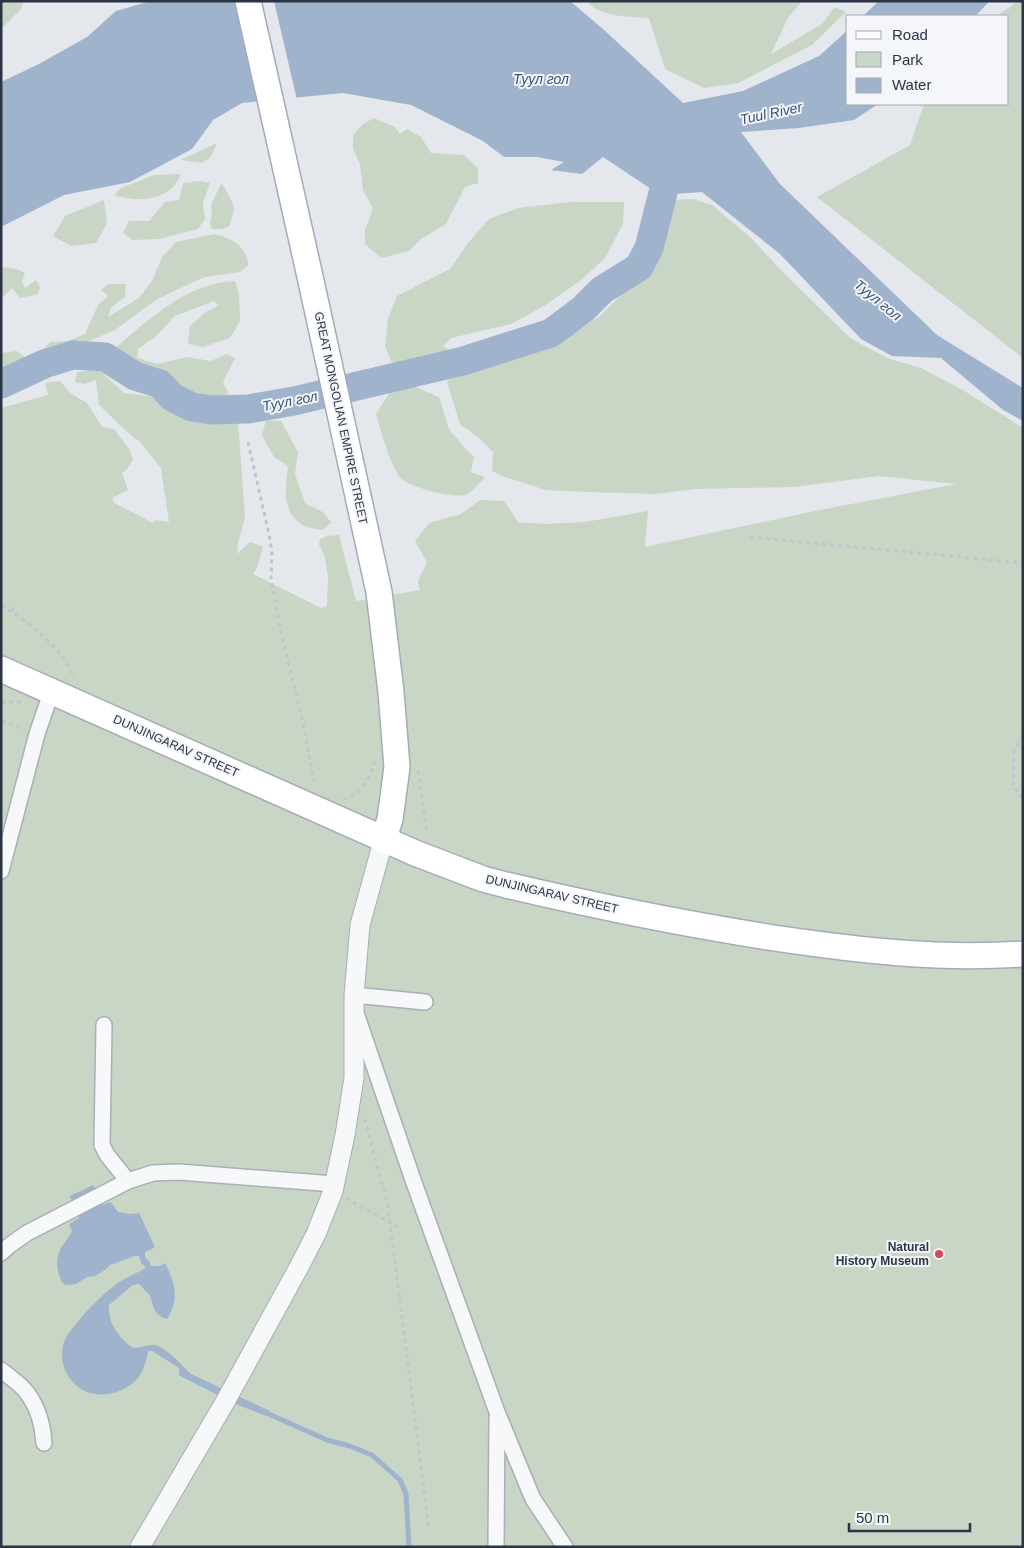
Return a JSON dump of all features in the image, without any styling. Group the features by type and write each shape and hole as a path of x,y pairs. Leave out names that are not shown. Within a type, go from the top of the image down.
{"main road":[{"name":"GREAT MONGOLIAN EMPIRE STREET","path":"248,1 379,592 391,692 397,768 392,810 384,838"},
{"name":"DUNJINGARAV STREET","path":"1,669 326,806 384,838 441,863 506,885 693,925 876,952 944,955 1023,954"}],"street":[{"path":"1,871 37,734 61,695"},
{"path":"140,1547 225,1402 299,1267 316,1234 334,1187 354,1078 354,1001 360,925 384,838"},
{"path":"354,1001 424,1002"},
{"path":"354,1001 413,1180 497,1412 534,1499 565,1547"},
{"path":"104,1025 102,1145 107,1155 128,1181"},
{"path":"1,1253 18,1238 128,1181 146,1175 167,1172 334,1187"},
{"path":"1,1370 28,1394 39,1416 43,1429 44,1443"},
{"path":"496,1547 497,1412"}],"path":[{"path":"248,442 269,534 272,553 271,578 280,628 305,732 316,793 326,806 353,796 365,784 373,767 376,752"},
{"path":"750,537 1023,563"},
{"path":"13,612 15,604"},
{"path":"1,606 13,612 53,645 72,673 75,684 61,695"},
{"path":"1,721 37,734"},
{"path":"1023,736 1014,751 1012,787 1023,798"},
{"path":"363,1112 387,1202 429,1529"},
{"path":"334,1187 399,1228"}],"green space":[{"path":"1,1 23,1 21,9 1,29"},
{"path":"587,1 802,1 788,18 771,54 822,24 835,7 846,12 812,45 738,83 704,88 665,69 649,18 599,11"},
{"path":"1018,1 1023,1 1023,358 817,197 910,145 924,105 1009,105 1009,15 998,15"},
{"path":"374,118 395,127 400,134 407,129 421,137 431,153 464,155 478,168 478,183 465,187 446,224 421,239 409,251 381,258 365,244 365,230 373,208 363,190 360,164 353,149 353,135 363,124"},
{"path":"217,143 210,158 202,163 180,160"},
{"path":"181,174 172,188 159,196 136,199 114,195 121,188 154,175"},
{"path":"201,181 210,183 203,203 205,219 198,229 159,239 132,240 123,233 129,221 149,221 165,202 179,200 183,183"},
{"path":"221,184 233,204 233,212 230,226 223,229 212,229 210,223 211,205"},
{"path":"693,199 712,205 749,236 850,338 887,358 921,368 961,389 1023,428 1023,1547 1,1547 1,408 48,395 45,383 60,381 70,393 87,403 102,427 114,429 129,449 133,460 122,473 128,490 112,498 114,503 153,523 155,520 169,522 161,468 141,443 99,405 96,380 85,384 75,382 77,372 98,369 124,393 155,397 202,418 238,421 245,518 237,554 250,542 263,547 257,568 253,574 321,608 327,606 328,577 325,557 319,545 320,539 339,535 356,601 420,590 418,581 427,562 415,541 429,523 461,514 480,500 504,501 518,522 544,524 585,522 648,511 645,547 815,511 956,484 879,476 794,487 696,489 654,494 546,490 492,471 493,452 478,437 460,424 447,382 453,374 506,358 550,348 600,316 655,261 667,226 671,200"},
{"path":"104,200 107,223 96,243 71,246 53,236 65,216"},
{"path":"571,202 624,202 623,224 605,258 580,281 544,306 511,324 451,338 443,346 457,355 448,362 404,367 391,361 385,346 388,319 397,296 450,269 468,243 489,219 518,208"},
{"path":"215,234 228,238 237,244 244,252 249,265 240,272 205,277 195,281 156,300 115,330 55,355 42,351 50,342 68,341 85,334 98,305 108,296 101,290 108,284 126,284 125,297 111,308 108,317 139,298 152,281 162,257 176,242"},
{"path":"1,267 17,269 25,273 22,281 25,288 36,280 40,287 38,294 20,298 12,288 1,299"},
{"path":"235,281 239,293 240,321 230,338 203,347 188,344 190,326 206,312 219,305 214,301 175,316 156,336 138,349 137,358 158,364 187,357 211,361 226,354 235,358 223,382 228,393 224,400 202,399 158,378 112,351 153,316 184,296 217,283"},
{"path":"17,351 26,358 1,373 1,353"},
{"path":"407,387 416,387 439,397 449,429 474,457 471,472 485,477 468,494 450,495 420,488 403,480 395,470 376,414 390,392"},
{"path":"266,420 281,421 298,452 295,474 305,503 323,512 331,522 323,530 303,525 290,512 286,498 288,466 274,457 262,435"}],"water":[{"name":"Туул гол","path":"151,1 570,1 683,103 743,91 819,56 846,32 846,105 876,105 854,120 799,128 741,132 780,184 937,335 1023,388 1023,421 1003,410 941,358 892,356 861,339 780,254 702,192 660,195 603,157 582,174 551,170 564,162 537,157 504,157 483,141 411,105 343,93 242,103 213,120 192,149 130,182 64,195 1,227 1,82 39,64 87,37 116,11"},
{"path":"879,1 990,1 976,15 864,15"},
{"path":"93,1185 103,1205 109,1202 112,1203 118,1212 139,1213 154,1245 154,1248 145,1252 145,1258 151,1266 160,1266 165,1263 175,1291 174,1305 167,1319 158,1315 149,1294 139,1284 133,1285 109,1305 109,1315 118,1333 125,1342 136,1348 150,1345 158,1346 191,1374 270,1411 266,1416 238,1405 184,1378 179,1375 179,1368 152,1351 148,1351 140,1376 125,1388 116,1392 97,1394 87,1392 79,1388 72,1381 66,1372 62,1355 63,1345 71,1330 87,1311 112,1287 146,1268 141,1263 139,1256 135,1256 110,1265 95,1276 87,1277 76,1284 65,1285 60,1279 57,1258 72,1231 69,1224 79,1218 70,1196"}],"pier":[{"path":"235,1 274,1 297,100 259,104"}],"waterway":[{"name":"Туул гол","path":"1,384 44,364 73,355 105,357 135,376 160,384 172,397 192,407 211,410 248,409 294,401 463,361 551,333 583,309 602,290 639,267 649,248 666,181 681,164"},
{"path":"262,1411 327,1440 350,1446 372,1455 400,1480 406,1494 409,1547"}],"place":[{"name":"Natural History Museum","path":"939,1254"}],"water label":[{"name":"Tuul River","path":"771,113"}]}
